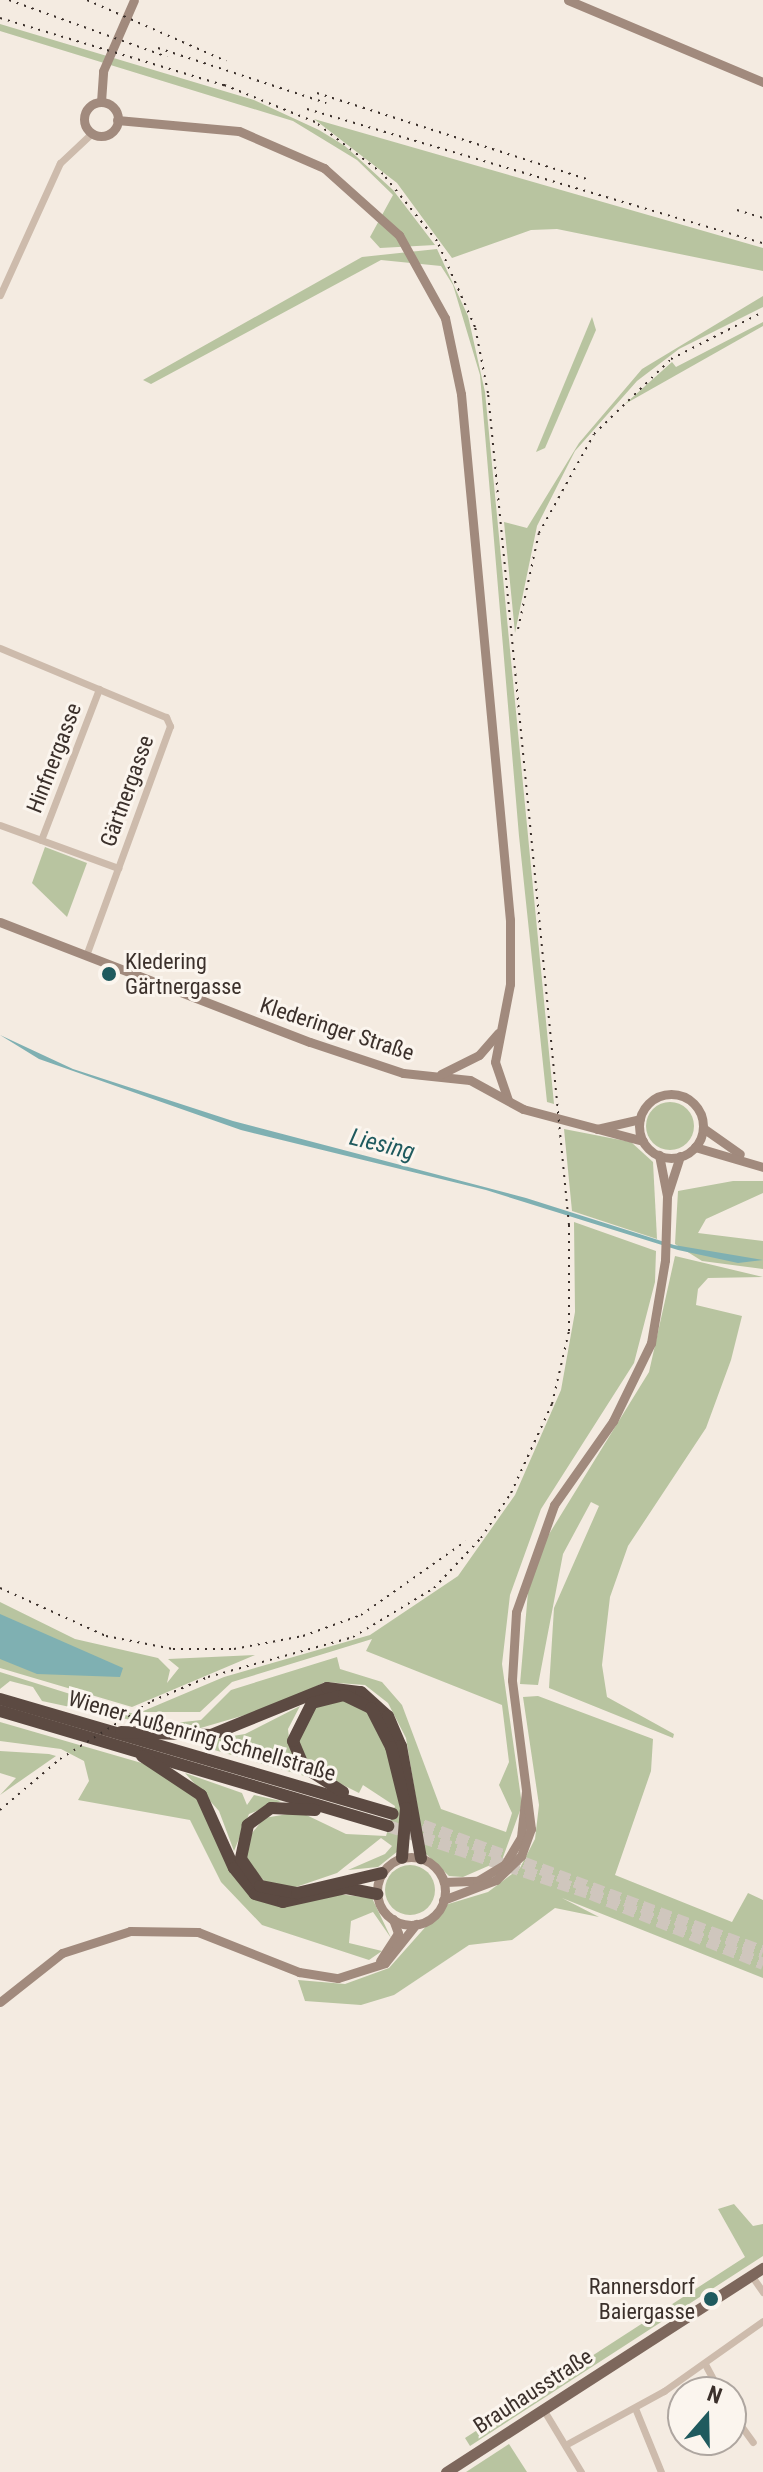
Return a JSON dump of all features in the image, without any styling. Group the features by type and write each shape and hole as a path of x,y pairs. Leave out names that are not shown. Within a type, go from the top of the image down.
{"highway":[{"path":"121,1732 211,1735 327,1688 361,1692 388,1716 401,1746 421,1858"},
{"path":"366,1806 309,1772 295,1750 301,1716 328,1696 359,1700 380,1721 406,1808 402,1858"},
{"name":"Wiener Außenring Schnellstraße","path":"0,1699 366,1806 390,1820 343,1812 0,1711"},
{"path":"134,1749 201,1795 234,1868 255,1894 283,1902 346,1888 377,1894"},
{"path":"343,1812 285,1806 259,1814 241,1843 247,1872 284,1894 382,1873"}],"main road":[{"path":"134,0 103,71 101,102 117,120 239,131 324,168 399,235 441,309 461,394 510,920 510,984 498,1033 495,1062 496,1076 508,1100"},
{"path":"568,0 763,82"},
{"path":"101,102 85,113 92,133 108,134 117,120"},
{"name":"Klederinger Straße","path":"0,922 310,1042 403,1073 441,1074 482,1085"},
{"path":"470,1080 475,1057 498,1033"},
{"path":"475,1057 495,1062"},
{"name":"Klederinger Straße","path":"441,1074 475,1057"},
{"path":"496,1076 482,1085 508,1100 594,1129 643,1141 659,1155 680,1156 695,1147 703,1128"},
{"path":"643,1141 640,1119 651,1102 675,1095 694,1104 703,1128 748,1161"},
{"path":"594,1129 640,1119"},
{"path":"695,1147 763,1167"},
{"path":"0,2002 62,1953 98,1937 153,1929 231,1941 320,1977 372,1970 397,1953 416,1924 443,1900 496,1880 521,1856 533,1817 512,1661 524,1577 554,1505 641,1369 659,1315 667,1196 659,1155"},
{"path":"667,1196 680,1156"},
{"path":"444,1882 477,1881 508,1860 525,1823 527,1777"},
{"path":"372,1970 393,1946 393,1919 377,1894 382,1873 402,1858 421,1858 444,1882 443,1900"},
{"path":"393,1919 416,1924"},
{"name":"Brauhausstraße","path":"446,2472 763,2268"}],"street":[{"path":"0,295 60,163 92,133"},
{"name":"Gärtnergasse","path":"0,648 166,717 170,726 86,955"},
{"name":"Hinfnergasse","path":"41,840 99,689"},
{"path":"0,825 118,868"},
{"path":"751,2275 763,2292"},
{"path":"567,2444 635,2408 705,2364 763,2321"},
{"path":"705,2364 711,2376"},
{"path":"635,2408 661,2472"},
{"path":"542,2409 567,2444 581,2472"},
{"path":"747,2434 753,2442"}],"green space":[{"path":"0,24 254,100 319,130 345,146 393,190 435,245 380,248 370,237 393,195 357,160 293,121 0,31"},
{"path":"314,119 763,248 763,271 557,229 531,230 452,258 397,183"},
{"path":"437,249 468,316 485,392 554,1104 547,1102 519,836 480,375 453,285 441,266 381,260 151,384 143,380 362,257"},
{"path":"763,296 763,307 679,349 637,381 575,451 537,526 515,633 504,522 527,528 579,443 642,369"},
{"path":"592,317 596,330 545,448 536,452"},
{"path":"763,322 763,326 625,404 672,362 676,367"},
{"path":"45,847 87,863 67,917 32,883"},
{"path":"670,1102 687,1109 694,1126 687,1143 670,1150 653,1143 646,1126 653,1109"},
{"path":"564,1129 631,1142 653,1162 657,1239 572,1211"},
{"path":"733,1181 763,1181 763,1193 706,1219 698,1233 763,1241 763,1269 702,1261 675,1244 678,1191"},
{"path":"574,1222 656,1251 655,1282 634,1363 541,1509 510,1595 502,1664 522,1805 502,1860 463,1877 449,1876 425,1853 406,1738 388,1703 365,1685 325,1682 276,1706 187,1732 42,1701 33,1687 10,1681 0,1689 0,1672 166,1724 201,1720 231,1690 337,1657 340,1669 382,1682 402,1705 441,1809 506,1832 512,1813 499,1785 509,1762 502,1705 366,1651 372,1639 232,1682 200,1712 141,1712 224,1677 370,1635 458,1576 515,1495 561,1390 575,1312"},
{"path":"675,1256 763,1277 708,1278 698,1289 696,1305 742,1316 731,1360 706,1428 628,1546 610,1597 602,1665 607,1697 674,1734 673,1738 549,1688 554,1608 599,1506 591,1502 563,1554 538,1685 520,1684 528,1592 546,1539 649,1372"},
{"path":"0,1602 75,1639 158,1658 170,1670 167,1683 179,1668 168,1659 255,1655 132,1707 0,1668"},
{"path":"538,1696 653,1739 651,1771 615,1875 732,1922 748,1893 763,1900 763,1978 562,1898 599,1917 555,1908 512,1940 469,1945 394,1995 361,2005 305,2001 298,1980 345,1984 389,1968 445,1905 488,1892 520,1868 535,1839 539,1805 523,1697"},
{"path":"341,1697 367,1709 389,1754 401,1806 398,1851 378,1867 348,1870 385,1854 392,1846 381,1838 337,1873 293,1888 268,1885 247,1862 245,1842 264,1818 300,1812 346,1834 386,1836 395,1806 363,1785 359,1793 311,1769 298,1744 311,1708"},
{"path":"300,1706 288,1729 290,1748 308,1777 190,1743 245,1734"},
{"path":"0,1722 152,1766 194,1792 240,1883 372,1898 391,1938 373,1912 351,1921 349,1943 382,1951 369,1960 262,1925 221,1882 190,1820 78,1800 89,1781 84,1761 61,1749 0,1741"},
{"path":"0,1751 56,1756 0,1795 16,1778 0,1773"},
{"path":"185,1773 242,1793 247,1805 254,1795 281,1801 249,1814 234,1851 219,1811"},
{"path":"410,1865 427,1873 435,1890 427,1907 410,1915 393,1907 385,1890 393,1873"},
{"path":"734,2204 753,2226 763,2224 763,2256 470,2446 465,2438 745,2257 718,2209"},
{"path":"509,2444 527,2472 466,2472"}],"water":[{"path":"0,1035 73,1069 233,1121 526,1198 674,1245 763,1260 738,1263 678,1250 486,1190 241,1130 39,1059"},
{"path":"0,1614 123,1668 120,1677 37,1674 0,1659"}],"tunnel":[{"path":"406,1819 763,1952"},
{"path":"388,1826 591,1894 763,1964"}],"railway":[{"path":"9,0 167,57"},
{"path":"87,0 226,61"},
{"path":"0,18 230,87"},
{"path":"158,48 326,103"},
{"path":"0,1810 60,1759 152,1701 208,1677 353,1637 434,1588 481,1538 511,1493 552,1404 569,1331 569,1225 488,393 475,327 437,241 383,174 315,122 222,84"},
{"path":"317,93 587,179"},
{"path":"307,109 763,243"},
{"path":"737,210 763,218"},
{"path":"518,629 539,533 594,434 671,359 763,312"},
{"path":"0,1588 106,1636 173,1649 234,1649 303,1636 361,1615 466,1541"}],"place":[{"name":"Kledering Gärtnergasse","path":"109,974"},
{"name":"Rannersdorf Baiergasse","path":"711,2299"}],"water label":[{"name":"Liesing","path":"382,1145"}]}
